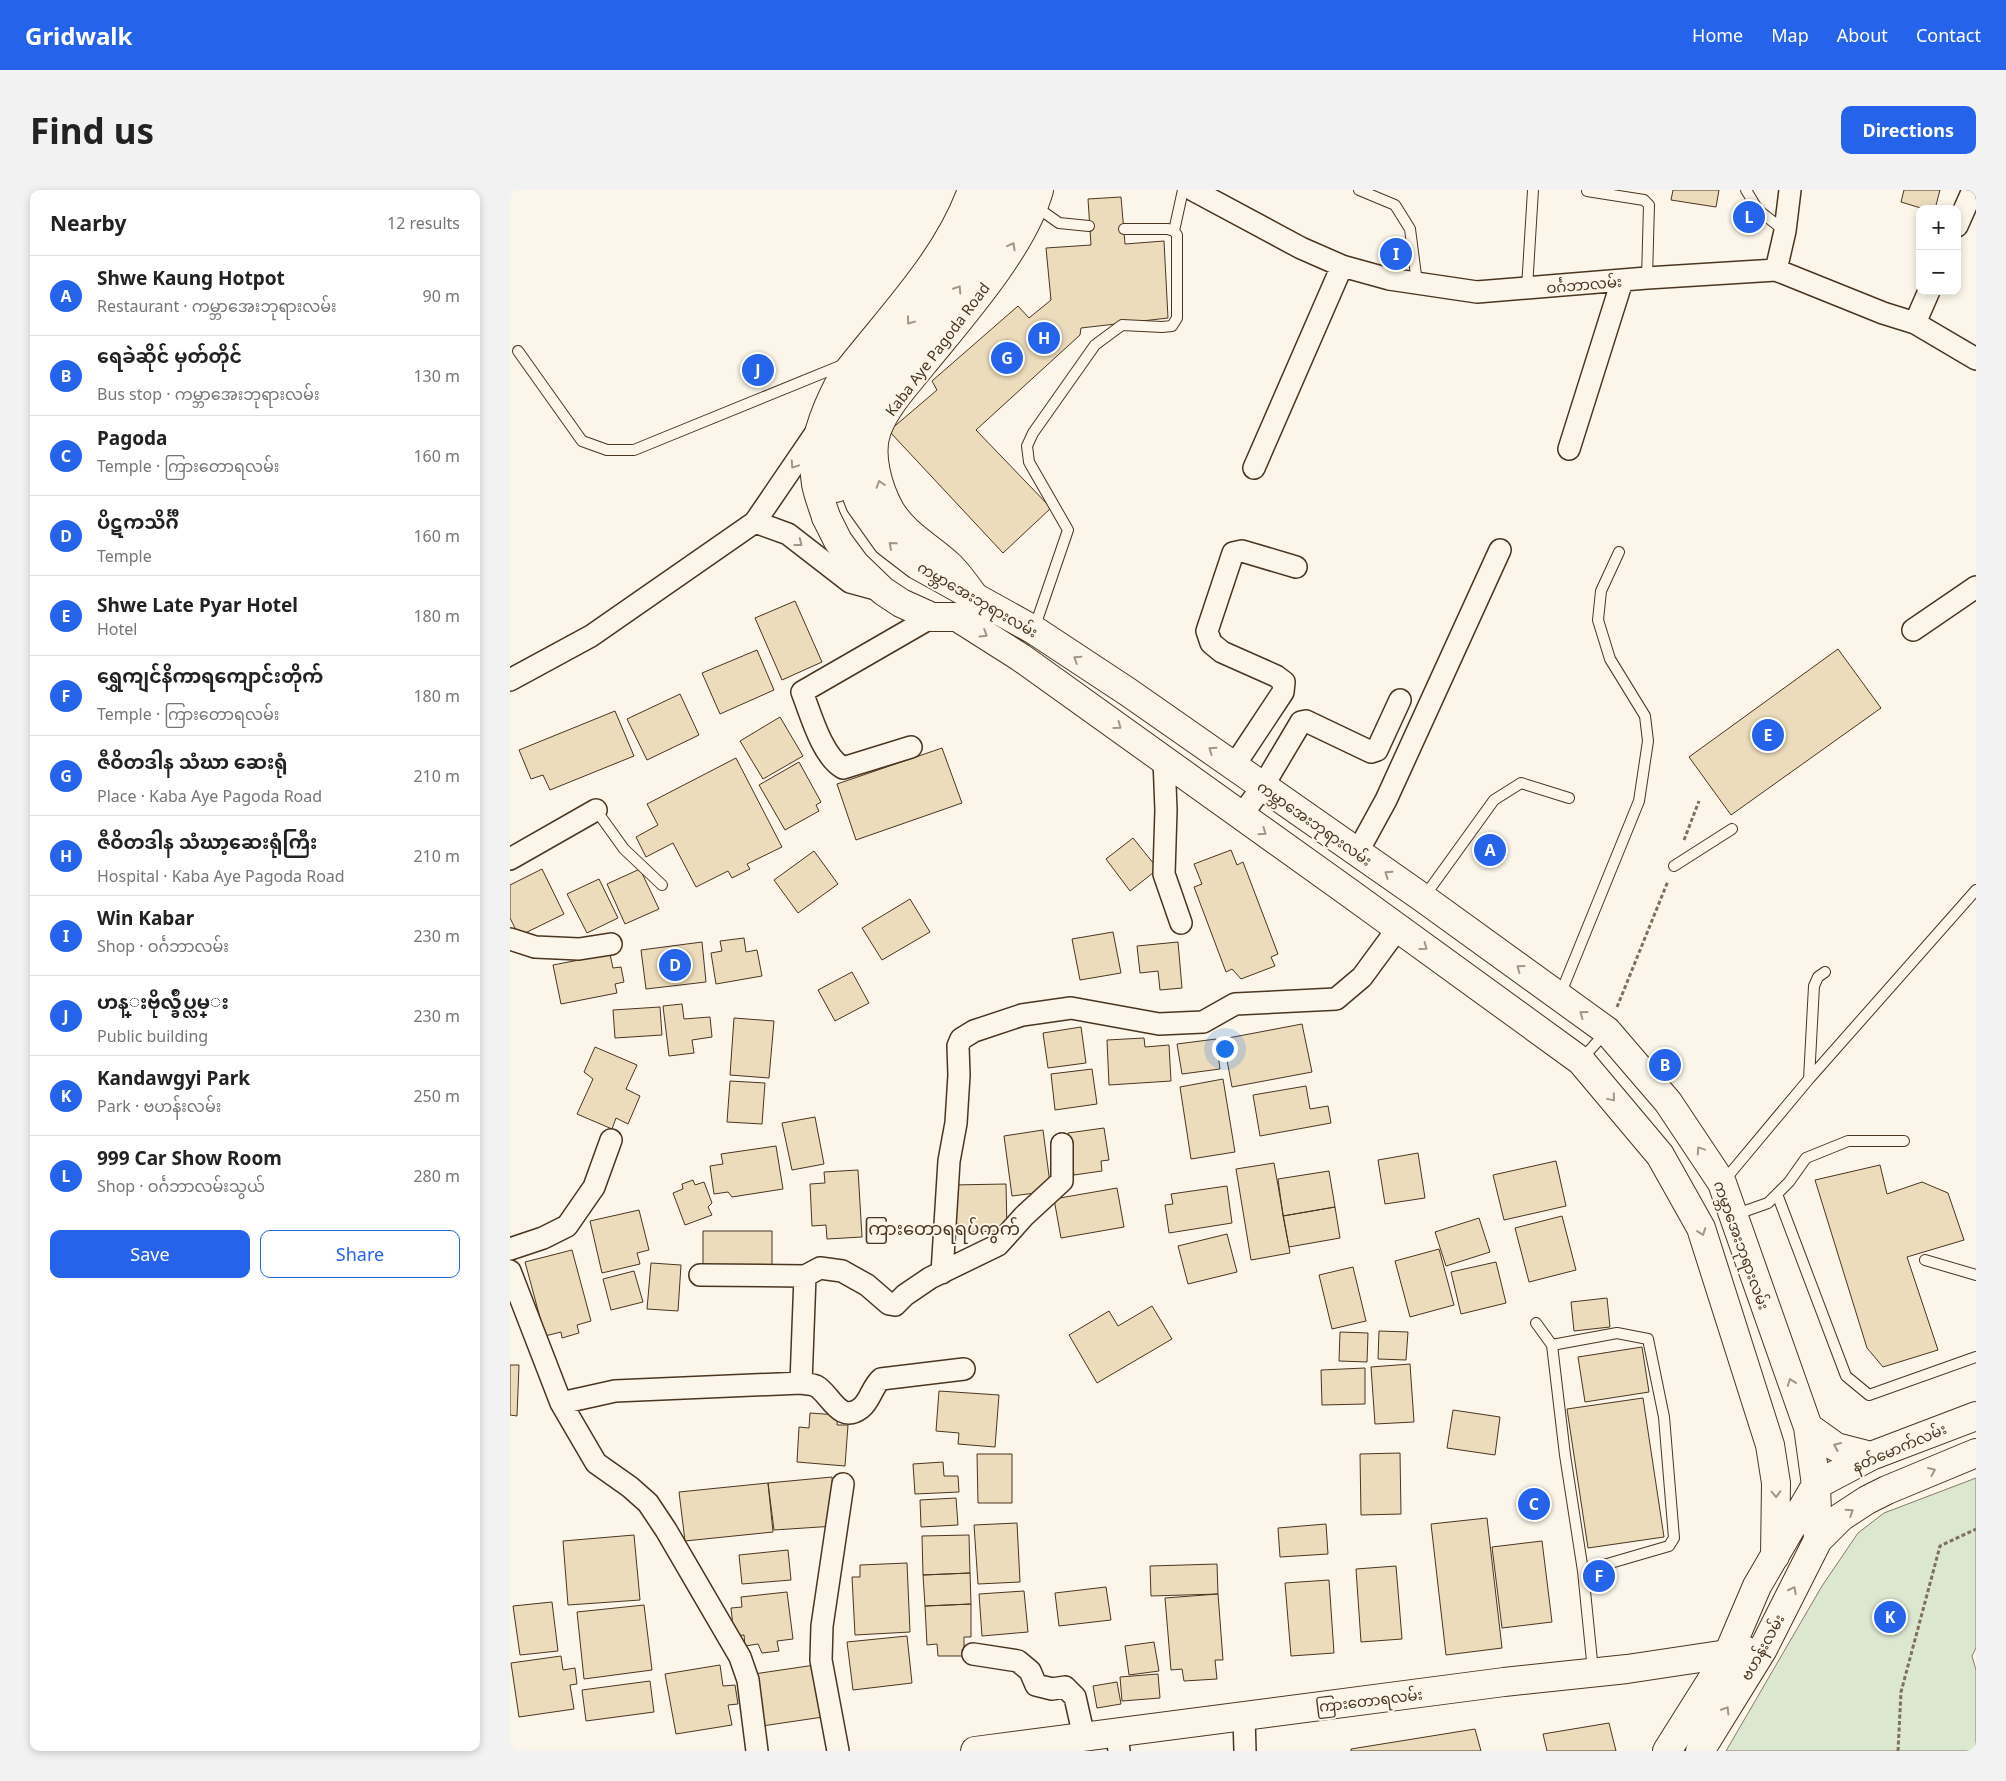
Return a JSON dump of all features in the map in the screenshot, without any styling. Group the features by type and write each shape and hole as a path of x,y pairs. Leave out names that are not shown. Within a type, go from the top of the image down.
{"main road":[{"path":"821,425 832,396 841,380 940,253 957,227 972,190"},
{"name":"ကမ္ဘာအေးဘုရားလမ်း","path":"990,190 983,211 957,255 911,321 883,354 863,382 840,428 834,450 834,482 840,508 855,536 879,564 907,586 955,611 1164,759 1581,1061 1660,1155 1701,1228 1770,1445 1776,1483 1776,1556"},
{"name":"ကမ္ဘာအေးဘုရားလမ်း","path":"955,611 917,565 888,542 860,504 851,481 851,463 857,437 866,414 909,353 953,297 985,247 1029,195"},
{"name":"ကမ္ဘာအေးဘုရားလမ်း","path":"821,425 815,453 816,484 826,517 838,541 855,564 883,591 901,603 955,611 1034,630 1128,692 1263,786 1423,898 1607,1031 1668,1102 1722,1183 1808,1428 1816,1485 1818,1540"},
{"name":"နတ်မောက်လမ်း","path":"1816,1485 1871,1456 1976,1416"},
{"path":"1808,1428 1836,1447 1871,1456"},
{"path":"1770,1445 1816,1485 1887,1490"},
{"path":"1818,1540 1841,1517 1887,1490 1976,1453"},
{"path":"1776,1556 1816,1485"},
{"name":"ဗဟန်းလမ်း","path":"1700,1751 1763,1649 1818,1540"},
{"name":"ဗဟန်းလမ်း","path":"1667,1751 1728,1654 1758,1586 1776,1556"},
{"name":"ကြားတောရလမ်း","path":"975,1751 1084,1737 1118,1742 1244,1716 1763,1649"}],"street":[{"name":"ဝင်္ဂဘာလမ်း","path":"1193,190 1301,248 1342,266 1389,279 1477,292 1776,270 1883,313 1915,323 1976,359"},
{"path":"1776,270 1790,190"},
{"path":"1961,217 1973,190"},
{"path":"1254,468 1342,266"},
{"path":"1569,449 1622,281"},
{"path":"1915,323 1927,295"},
{"path":"510,680 591,636 755,522 821,425"},
{"path":"755,522 788,534 850,582 883,591"},
{"path":"1357,852 1386,800 1500,550"},
{"path":"1234,766 1283,692 1284,682 1276,676 1222,652 1211,643 1207,631 1233,553 1242,551 1296,567"},
{"path":"1913,630 1976,586"},
{"path":"911,747 843,768 836,764 824,744 802,692 955,611"},
{"path":"1241,816 1263,786 1301,722 1306,721 1371,752 1377,750 1400,700"},
{"path":"1164,759 1166,810 1164,874 1181,923"},
{"path":"510,860 596,810"},
{"path":"942,1273 949,1161 956,1123 959,1075 958,1046 961,1038 974,1031 1022,1015 1070,1008 1159,1024 1203,1022 1235,1004 1336,999 1362,977 1398,928"},
{"path":"510,939 535,947 579,949 611,944"},
{"path":"510,1249 543,1238 567,1226 594,1187 611,1140"},
{"path":"700,1275 805,1276 820,1268 842,1271 867,1285 889,1304 895,1305 922,1284 998,1245 1024,1216 1059,1184 1063,1176 1062,1144"},
{"path":"510,1270 561,1403 596,1463 630,1486 648,1503 666,1530 740,1657 748,1680 757,1751"},
{"path":"801,1384 805,1276"},
{"path":"561,1403 615,1391 801,1384 817,1386 840,1410 852,1413 860,1409 867,1402 876,1384 881,1379 964,1369"},
{"path":"838,1751 821,1660 822,1626 843,1484"},
{"path":"973,1654 1018,1662 1030,1671 1036,1684 1052,1690 1065,1687 1075,1696 1084,1737"},
{"path":"1244,1716 1245,1751"}],"lane":[{"path":"1034,630 1068,530 1029,462 1027,446 1033,433 1095,345 1122,325 1172,326 1177,318 1176,235 1174,231 1182,190"},
{"path":"1359,190 1395,205 1410,229 1416,283"},
{"path":"1527,288 1533,190"},
{"path":"1746,190 1758,210 1784,231"},
{"path":"1587,191 1644,200 1649,205 1647,278"},
{"path":"1029,195 1059,222 1089,226"},
{"path":"1124,229 1168,229 1174,231"},
{"path":"518,351 582,441 607,450 634,450 858,358"},
{"path":"1560,996 1639,801 1648,741 1646,716 1610,659 1598,620 1601,591 1619,552"},
{"path":"1423,898 1494,800 1521,783 1569,798"},
{"path":"596,810 624,849 662,885"},
{"path":"1674,866 1732,829"},
{"path":"1722,1183 1809,1079 1976,890"},
{"path":"1809,1079 1814,986 1818,977 1825,972"},
{"path":"1581,1061 1607,1031"},
{"path":"1733,1215 1768,1203 1789,1182 1806,1158 1848,1141 1904,1141"},
{"path":"1778,1194 1846,1376 1869,1395 1976,1357"},
{"path":"1925,1260 1976,1274"},
{"path":"1536,1323 1552,1345 1565,1455 1583,1572 1593,1672"},
{"path":"1552,1345 1617,1333 1648,1339 1664,1417 1674,1538 1669,1546 1583,1572"}],"path":[{"path":"1607,1031 1674,866 1698,801"},
{"path":"1898,1751 1901,1692 1940,1546 1976,1529"}],"green space":[{"path":"1976,1478 1976,1648 1972,1656 1976,1670 1976,1751 1726,1751 1822,1586 1858,1533 1884,1513"}],"building":[{"path":"1673,190 1719,190 1716,207 1671,200"},
{"path":"1904,190 1940,190 1936,205 1916,205 1916,207 1901,202"},
{"path":"1121,197 1125,244 1164,241 1168,318 1081,328 1080,335 976,430 1051,508 1003,553 889,431 937,390 932,381 1018,306 1029,318 1051,300 1046,248 1091,245 1088,199"},
{"path":"795,601 822,662 782,680 755,618"},
{"path":"1838,649 1881,708 1731,815 1689,757"},
{"path":"757,650 774,690 720,714 702,673"},
{"path":"680,694 699,735 647,760 627,719"},
{"path":"615,711 634,756 550,790 543,775 531,779 519,750"},
{"path":"780,717 803,756 763,779 740,741"},
{"path":"942,748 962,803 856,840 837,784"},
{"path":"736,758 782,847 747,864 750,869 732,878 728,871 696,887 673,843 646,857 636,837 658,825 647,804"},
{"path":"799,762 821,802 816,805 819,811 785,830 759,785"},
{"path":"1133,838 1158,869 1130,891 1106,859"},
{"path":"1231,850 1237,865 1243,862 1278,954 1271,957 1275,966 1241,979 1232,969 1226,972 1194,887 1202,884 1194,864"},
{"path":"814,851 838,884 798,913 774,880"},
{"path":"542,869 564,914 519,936 510,918 510,885"},
{"path":"640,869 659,909 625,924 607,884"},
{"path":"599,879 618,918 587,933 567,894"},
{"path":"910,899 930,932 882,960 862,928"},
{"path":"1113,932 1121,973 1080,980 1072,939"},
{"path":"744,938 746,952 757,950 762,976 716,984 711,953 722,951 720,941"},
{"path":"702,942 706,982 646,989 641,950"},
{"path":"1178,942 1182,988 1160,990 1158,971 1140,973 1137,946"},
{"path":"610,954 613,968 621,967 624,982 615,984 617,993 561,1004 553,965"},
{"path":"852,972 869,1003 835,1021 818,990"},
{"path":"682,1004 684,1019 710,1017 712,1037 692,1040 694,1053 669,1056 663,1006"},
{"path":"660,1007 662,1035 615,1038 613,1010"},
{"path":"734,1018 774,1021 769,1078 730,1075"},
{"path":"1302,1024 1312,1072 1232,1087 1223,1039"},
{"path":"1081,1027 1086,1063 1048,1068 1043,1033"},
{"path":"1144,1038 1145,1047 1169,1045 1171,1081 1109,1085 1107,1040"},
{"path":"1216,1039 1220,1069 1182,1074 1177,1044"},
{"path":"595,1047 637,1065 626,1089 640,1096 628,1124 616,1118 612,1129 577,1114 593,1079 584,1072"},
{"path":"1092,1069 1097,1104 1055,1110 1051,1074"},
{"path":"1223,1079 1235,1152 1191,1159 1180,1087"},
{"path":"730,1081 765,1083 762,1124 727,1122"},
{"path":"1306,1086 1310,1109 1328,1106 1331,1123 1260,1136 1253,1095"},
{"path":"815,1117 824,1164 792,1170 782,1123"},
{"path":"1104,1128 1109,1160 1101,1161 1102,1171 1074,1175 1068,1133"},
{"path":"1043,1130 1051,1191 1012,1196 1004,1136"},
{"path":"776,1146 783,1189 732,1197 728,1192 714,1194 710,1166 723,1164 721,1154"},
{"path":"1418,1153 1425,1198 1385,1204 1378,1160"},
{"path":"1556,1161 1566,1206 1504,1220 1493,1175"},
{"path":"1274,1163 1290,1253 1251,1260 1236,1169"},
{"path":"1880,1165 1887,1194 1922,1182 1948,1193 1964,1240 1907,1257 1938,1350 1883,1367 1867,1348 1815,1180"},
{"path":"858,1170 862,1237 827,1239 826,1225 812,1226 810,1184 825,1183 824,1172"},
{"path":"1329,1171 1335,1207 1283,1216 1278,1179"},
{"path":"693,1180 695,1185 704,1182 712,1203 708,1207 712,1215 685,1225 673,1193 683,1189 682,1184"},
{"path":"1006,1184 1007,1231 962,1232 962,1224 953,1224 952,1185"},
{"path":"1227,1186 1232,1223 1169,1233 1165,1205 1173,1204 1171,1194"},
{"path":"1117,1188 1124,1227 1061,1238 1054,1199"},
{"path":"1335,1207 1340,1238 1289,1247 1283,1216"},
{"path":"639,1210 649,1250 637,1253 640,1264 602,1273 590,1221"},
{"path":"1562,1216 1576,1270 1529,1282 1515,1228"},
{"path":"1479,1218 1490,1252 1446,1266 1435,1232"},
{"path":"703,1231 772,1231 772,1271 703,1271"},
{"path":"1227,1234 1237,1272 1188,1284 1178,1246"},
{"path":"1439,1249 1454,1305 1410,1317 1395,1261"},
{"path":"572,1250 591,1321 577,1325 579,1333 562,1338 561,1332 545,1336 525,1262"},
{"path":"1496,1262 1506,1303 1461,1314 1451,1272"},
{"path":"651,1263 681,1265 678,1311 647,1309"},
{"path":"1353,1267 1366,1321 1332,1329 1319,1275"},
{"path":"634,1271 643,1302 611,1310 603,1279"},
{"path":"1607,1298 1610,1327 1574,1331 1571,1302"},
{"path":"1152,1306 1172,1339 1097,1383 1069,1335 1109,1311 1118,1326"},
{"path":"1379,1331 1408,1332 1406,1360 1378,1359"},
{"path":"1340,1332 1368,1333 1367,1362 1339,1361"},
{"path":"1642,1347 1649,1392 1585,1402 1578,1357"},
{"path":"1410,1364 1414,1422 1375,1424 1371,1367"},
{"path":"510,1365 519,1365 517,1416 510,1415"},
{"path":"1365,1368 1365,1404 1322,1405 1321,1370"},
{"path":"939,1391 999,1395 995,1447 958,1444 959,1433 936,1431"},
{"path":"1643,1398 1664,1537 1588,1548 1567,1409"},
{"path":"1453,1410 1500,1417 1495,1455 1447,1448"},
{"path":"810,1413 838,1415 837,1425 848,1425 845,1466 797,1462 799,1427 809,1428"},
{"path":"1400,1453 1401,1514 1361,1515 1360,1454"},
{"path":"977,1454 1012,1454 1012,1503 978,1503"},
{"path":"943,1462 944,1476 958,1476 959,1492 915,1494 913,1464"},
{"path":"832,1477 835,1526 774,1530 768,1483"},
{"path":"768,1483 773,1532 685,1541 679,1492"},
{"path":"956,1498 958,1525 921,1527 920,1500"},
{"path":"1487,1518 1502,1648 1446,1655 1431,1524"},
{"path":"1017,1523 1020,1582 978,1584 974,1525"},
{"path":"1326,1524 1328,1554 1280,1557 1278,1528"},
{"path":"634,1535 640,1600 568,1605 563,1541"},
{"path":"969,1535 970,1573 923,1575 922,1536"},
{"path":"1542,1541 1552,1622 1502,1628 1492,1547"},
{"path":"788,1550 791,1580 742,1584 739,1555"},
{"path":"907,1563 910,1632 855,1635 852,1577 860,1577 860,1565"},
{"path":"1217,1564 1218,1594 1151,1596 1150,1566"},
{"path":"1396,1566 1402,1639 1361,1642 1356,1569"},
{"path":"970,1573 971,1604 925,1606 923,1575"},
{"path":"1329,1580 1334,1653 1291,1656 1285,1583"},
{"path":"1106,1587 1111,1620 1059,1626 1055,1593"},
{"path":"1024,1591 1028,1632 982,1636 979,1594"},
{"path":"787,1592 793,1639 777,1641 779,1651 762,1653 758,1644 745,1646 744,1635 734,1636 731,1608 742,1607 741,1597"},
{"path":"1218,1594 1223,1660 1215,1660 1217,1679 1184,1681 1182,1669 1171,1670 1165,1598"},
{"path":"552,1602 558,1651 520,1655 513,1606"},
{"path":"971,1604 971,1637 964,1637 964,1656 938,1656 937,1644 927,1645 925,1606"},
{"path":"644,1605 652,1670 584,1679 577,1612"},
{"path":"907,1636 912,1683 853,1690 847,1642"},
{"path":"1154,1642 1159,1671 1129,1675 1125,1646"},
{"path":"561,1656 563,1670 575,1668 577,1684 570,1685 574,1709 519,1717 511,1663"},
{"path":"720,1665 723,1686 735,1685 738,1704 728,1705 732,1725 676,1734 665,1674"},
{"path":"815,1665 823,1717 762,1726 754,1674"},
{"path":"1158,1674 1160,1698 1122,1701 1120,1677"},
{"path":"650,1681 654,1712 586,1721 582,1690"},
{"path":"1117,1682 1121,1704 1097,1708 1093,1686"},
{"path":"1609,1723 1616,1751 1547,1751 1543,1734"},
{"path":"1475,1729 1481,1751 1351,1751 1351,1749"}],"place":[{"name":"999 Car Show Room","path":"1749,217"},
{"name":"Win Kabar","path":"1396,254"},
{"name":"ဇီဝိတဒါန သံဃာ့ဆေးရုံကြီး","path":"1044,338"},
{"name":"ဇီဝိတဒါန သံဃာ ဆေးရုံ","path":"1007,358"},
{"name":"ဟန္းဗိုလ္ခ်ဳပ္လမ္း","path":"758,370"},
{"name":"Shwe Late Pyar Hotel","path":"1768,735"},
{"name":"Shwe Kaung Hotpot","path":"1490,850"},
{"name":"ပိဋကသိင်္ဂီ","path":"675,965"},
{"name":"ရေခဲဆိုင် မှတ်တိုင်","path":"1665,1065"},
{"name":"Pagoda","path":"1534,1504"},
{"name":"ရွှေကျင်နိကာရကျောင်းတိုက်","path":"1599,1576"},
{"name":"Kandawgyi Park","path":"1890,1617"}],"district":[{"name":"ကြားတောရရပ်ကွက်","path":"942,1228"}]}
